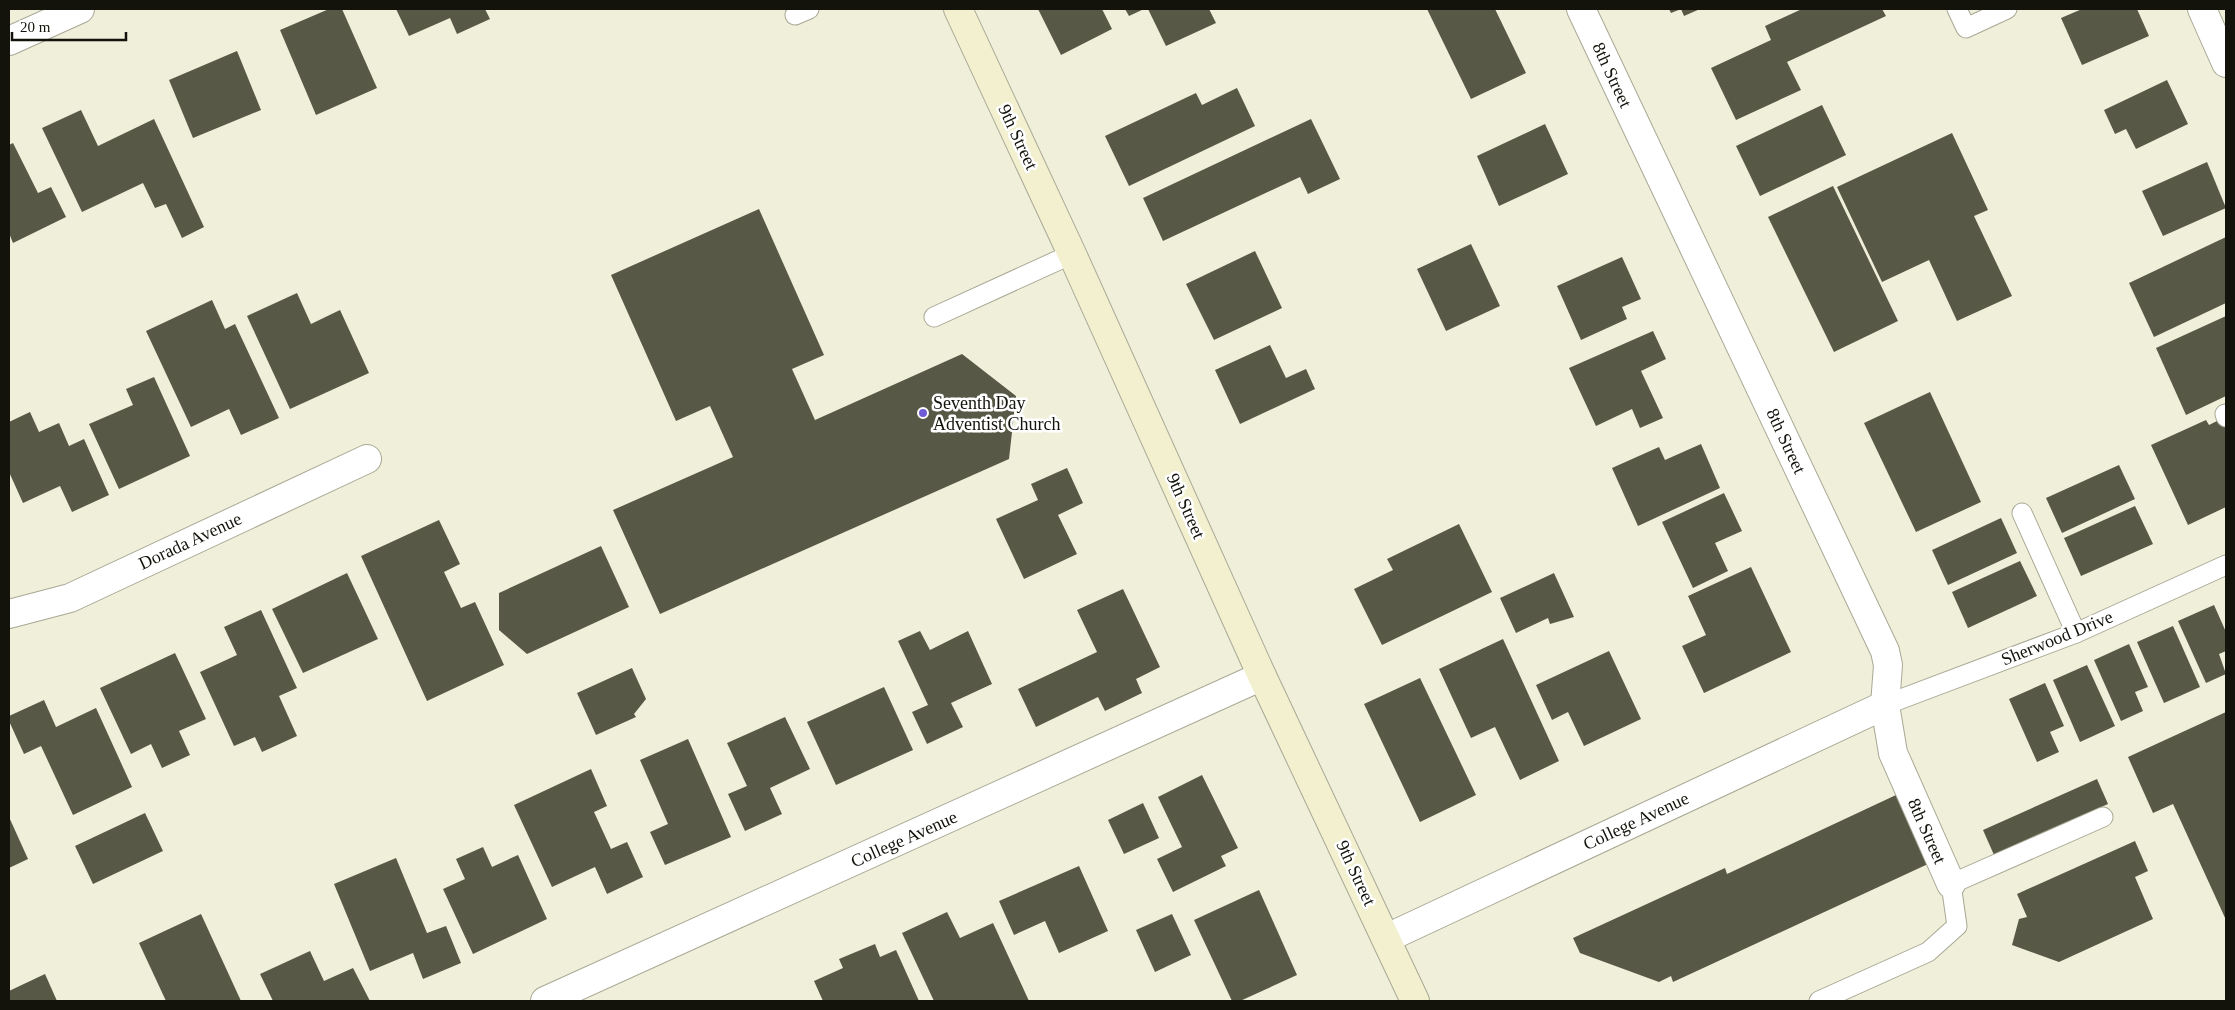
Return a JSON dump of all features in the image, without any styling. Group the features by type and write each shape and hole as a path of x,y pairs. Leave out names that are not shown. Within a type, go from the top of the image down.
{"street":[{"path":"9,41 80,9"},
{"name":"9th Street","path":"958,9 1072,254 1262,676 1416,1001"},
{"name":"8th Street","path":"1581,9 1885,651 1888,665 1885,704 1893,753 1951,884"},
{"path":"2202,9 2226,62"},
{"name":"Dorada Avenue","path":"9,614 70,598 366,458"},
{"name":"College Avenue","path":"545,1001 1262,676"},
{"name":"College Avenue","path":"1387,938 1885,704"}],"lane":[{"path":"1957,9 1966,28 2007,9"},
{"path":"934,317 1072,254"},
{"path":"2022,513 2076,632"},
{"name":"Sherwood Drive","path":"1885,704 2076,632 2226,565"},
{"path":"1819,1001 1928,952 1957,926 1951,884 2103,817"}],"building":[{"path":"329,9 342,9 377,88 316,115 280,30"},
{"path":"396,9 485,9 490,19 457,34 450,18 409,36"},
{"path":"1038,9 1102,9 1112,29 1061,55"},
{"path":"1125,9 1144,9 1129,16"},
{"path":"1148,9 1209,9 1216,23 1166,46"},
{"path":"1427,9 1495,9 1526,73 1471,99"},
{"path":"1669,9 1681,9 1671,13"},
{"path":"1681,9 1700,9 1684,16"},
{"path":"1802,9 1882,9 1886,16 1787,62 1801,90 1736,120 1711,68 1771,40 1765,26"},
{"path":"2082,9 2137,9 2149,36 2082,65 2061,18"},
{"path":"237,51 261,110 193,138 169,80"},
{"path":"2167,80 2188,124 2136,149 2126,129 2115,134 2104,110"},
{"path":"1237,88 1255,126 1129,186 1105,136 1196,93 1202,105"},
{"path":"1822,105 1846,155 1760,196 1736,146"},
{"path":"81,110 98,146 154,119 204,227 182,238 166,204 155,208 143,183 82,212 42,128"},
{"path":"1311,119 1340,179 1308,194 1300,177 1163,241 1143,198"},
{"path":"1545,124 1568,174 1499,206 1477,156"},
{"path":"1952,133 1988,210 1974,216 2012,296 1957,321 1929,260 1882,282 1837,187"},
{"path":"13,143 38,193 51,187 66,217 13,243 9,233 9,145"},
{"path":"2207,162 2226,208 2163,236 2142,191"},
{"path":"1833,186 1898,321 1834,352 1768,217"},
{"name":"Seventh Day Adventist Church","path":"759,209 824,355 792,369 815,420 962,354 1016,396 1009,459 660,614 613,510 733,457 710,406 676,421 611,275"},
{"path":"2226,237 2226,303 2154,337 2129,283"},
{"path":"1471,244 1500,306 1446,331 1417,269"},
{"path":"1255,251 1282,308 1214,340 1186,284"},
{"path":"1622,257 1641,299 1622,307 1627,319 1581,340 1557,286"},
{"path":"297,293 311,324 340,310 369,373 290,409 247,316"},
{"path":"212,300 225,329 235,324 279,418 241,435 229,409 191,427 146,331"},
{"path":"2226,316 2226,396 2186,415 2156,348"},
{"path":"1653,331 1666,359 1641,371 1663,418 1640,428 1632,409 1596,426 1569,368"},
{"path":"1270,345 1286,378 1306,369 1315,389 1240,424 1215,370"},
{"path":"154,377 190,456 119,489 89,424 133,405 126,389"},
{"path":"1930,392 1981,502 1916,532 1864,423"},
{"path":"30,412 39,432 59,423 69,446 84,439 109,495 72,512 60,486 23,503 9,472 9,422"},
{"path":"2223,418 2226,425 2226,507 2188,525 2151,445 2206,420 2209,425"},
{"path":"1701,444 1720,488 1638,526 1612,468 1659,447 1665,460"},
{"path":"2119,465 2135,499 2062,533 2046,498"},
{"path":"1067,468 1083,503 1058,515 1077,554 1024,579 996,519 1038,500 1031,484"},
{"path":"1724,493 1742,531 1715,543 1728,571 1693,588 1662,522"},
{"path":"2135,506 2153,544 2081,576 2064,538"},
{"path":"2001,518 2017,553 1948,585 1932,550"},
{"path":"439,520 460,564 444,572 461,608 475,602 504,665 427,701 361,556"},
{"path":"1459,524 1492,592 1382,645 1354,589 1393,570 1387,559"},
{"path":"601,546 629,607 527,654 499,630 499,593"},
{"path":"2020,561 2037,596 1968,628 1952,592"},
{"path":"1751,567 1791,652 1704,693 1682,646 1706,635 1688,596"},
{"path":"347,573 378,639 303,673 272,609"},
{"path":"1554,573 1574,617 1550,624 1548,618 1516,633 1500,598"},
{"path":"1123,589 1160,667 1136,679 1142,693 1105,711 1098,697 1036,727 1018,689 1097,652 1077,610"},
{"path":"2214,605 2226,632 2226,651 2219,654 2226,674 2206,683 2178,621"},
{"path":"261,610 297,688 279,696 297,736 262,752 255,737 234,746 200,672 237,655 224,627"},
{"path":"2173,626 2200,687 2164,703 2137,642"},
{"path":"920,631 930,650 968,631 992,684 951,703 963,727 927,744 912,712 928,705 898,641"},
{"path":"1503,639 1559,761 1520,780 1495,727 1471,738 1439,669"},
{"path":"2129,644 2148,687 2135,692 2143,711 2121,721 2094,660"},
{"path":"1609,651 1641,719 1584,746 1568,712 1552,720 1536,685"},
{"path":"175,653 206,719 179,731 190,755 162,768 151,744 131,754 100,688"},
{"path":"2087,665 2115,726 2080,742 2053,680"},
{"path":"632,668 646,699 634,714 636,717 596,735 577,693"},
{"path":"1420,678 1476,795 1420,822 1364,704"},
{"path":"2045,683 2064,726 2050,732 2059,752 2037,762 2009,699"},
{"path":"884,687 913,750 836,785 807,722"},
{"path":"44,700 56,727 96,708 132,787 73,815 41,746 24,754 9,721 9,716"},
{"path":"2226,712 2226,920 2173,804 2153,813 2128,757"},
{"path":"785,717 810,769 770,788 782,814 745,831 728,794 747,786 727,743"},
{"path":"688,739 731,837 665,865 650,832 668,824 640,760"},
{"path":"591,769 607,806 594,812 611,849 627,842 643,877 607,894 595,867 552,887 514,805"},
{"path":"1202,775 1238,848 1221,856 1226,866 1173,892 1157,859 1182,847 1158,797"},
{"path":"2097,779 2108,804 1994,855 1983,830"},
{"path":"1896,795 1928,864 1673,982 1671,976 1659,982 1580,953 1573,938 1725,868 1727,874"},
{"path":"1143,803 1159,838 1124,854 1108,820"},
{"path":"145,813 163,851 93,884 75,846"},
{"path":"9,817 28,859 9,868"},
{"path":"2135,841 2148,871 2135,877 2153,919 2059,962 2012,945 2019,919 2027,917 2017,894"},
{"path":"483,847 492,867 518,855 547,919 473,954 443,889 465,879 456,859"},
{"path":"396,858 427,933 446,926 461,963 423,979 413,953 370,971 334,884"},
{"path":"1079,866 1108,931 1059,953 1045,921 1014,935 999,901"},
{"path":"1259,890 1297,975 1240,1001 1232,1001 1194,920"},
{"path":"947,912 960,938 993,923 1029,1001 934,1001 902,933"},
{"path":"201,914 241,1001 166,1001 139,943"},
{"path":"1172,914 1191,955 1155,972 1136,930"},
{"path":"875,944 880,957 896,950 919,1001 823,1001 814,981 843,968 839,959"},
{"path":"310,951 324,981 353,968 370,1001 273,1001 260,974"},
{"path":"45,974 57,1001 9,1001 9,991"}],"place":[{"name":"Seventh Day Adventist Church","path":"923,413"}]}
